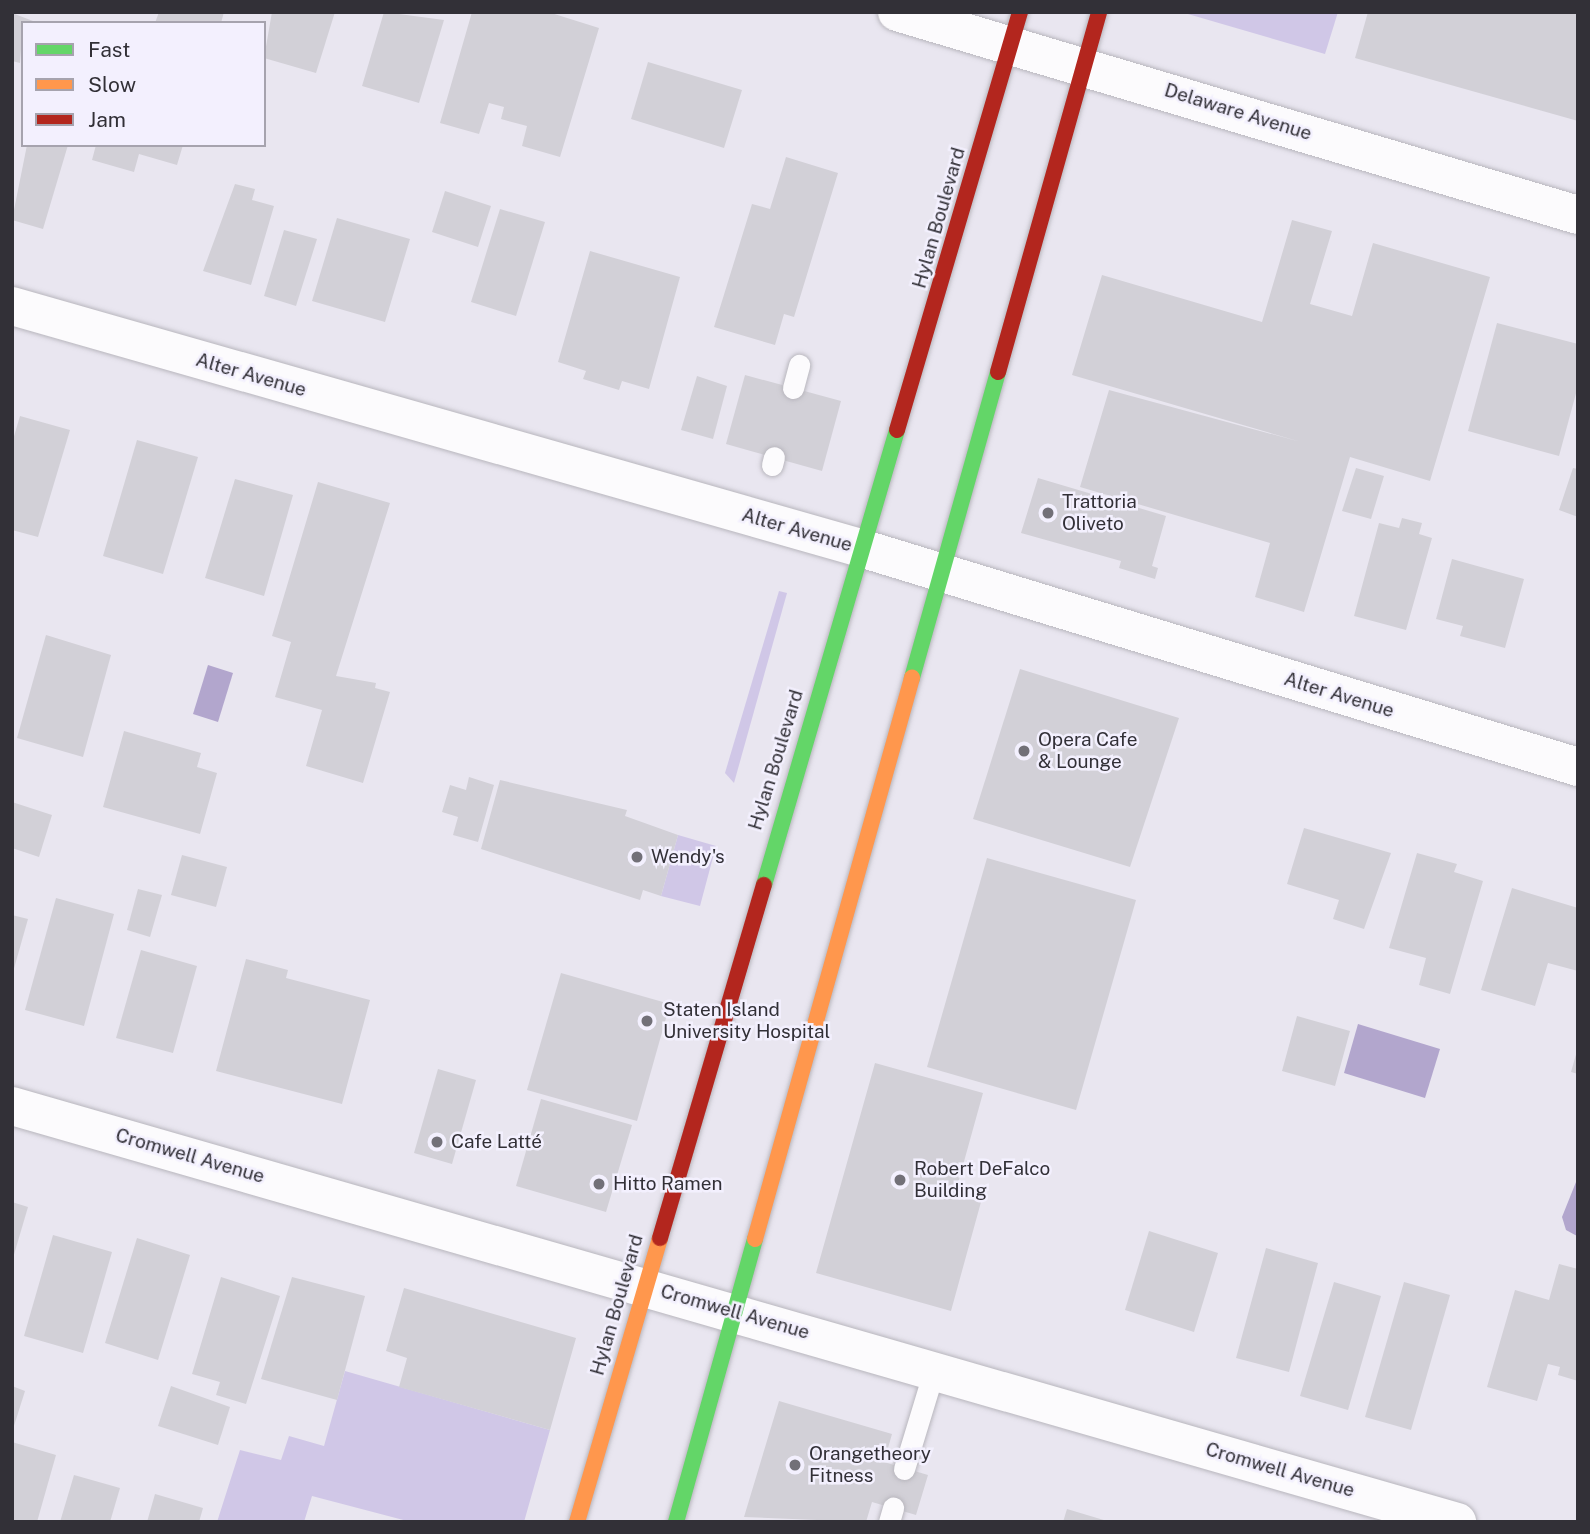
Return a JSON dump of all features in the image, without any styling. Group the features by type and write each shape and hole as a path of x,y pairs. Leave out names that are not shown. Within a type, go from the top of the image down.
{"main road":[{"path":"676,1522 939,573 1098,12"},
{"name":"Hylan Boulevard","path":"577,1522 643,1285 864,549 1015,29"}],"street":[{"name":"Delaware Avenue","path":"897,12 1015,29 1084,65 1578,215"},
{"name":"Alter Avenue","path":"12,306 864,549 1578,767"},
{"name":"Cromwell Avenue","path":"12,1106 643,1285 1457,1522"}],"lane":[{"path":"793,388 799,365"},
{"path":"904,1469 934,1370"}],"shaded area":[{"path":"1181,12 1338,12 1325,54"},
{"path":"779,591 787,593 734,783 725,773"},
{"path":"208,665 233,673 218,722 193,714"},
{"path":"678,835 716,846 700,906 661,896"},
{"path":"1358,1024 1440,1049 1425,1098 1344,1073"},
{"path":"1578,1177 1577,1236 1566,1230 1562,1217"},
{"path":"345,1371 550,1430 524,1522 411,1522 312,1496 304,1522 217,1522 240,1450 281,1460 289,1436 324,1446"}],"building":[{"path":"159,12 224,12 222,21 156,21"},
{"path":"272,12 335,12 316,73 266,59"},
{"path":"384,12 444,20 419,103 362,86"},
{"path":"472,12 548,12 599,28 560,157 522,146 527,126 501,119 504,107 489,103 479,134 440,123"},
{"path":"1368,12 1578,12 1578,121 1355,58"},
{"path":"12,13 33,21 21,21 20,63 12,61"},
{"path":"648,62 742,90 724,148 631,119"},
{"path":"27,147 67,147 43,229 12,220"},
{"path":"95,147 182,147 177,165 139,154 134,172 92,160"},
{"path":"786,157 838,173 794,317 784,314 775,345 714,327 752,204 770,209"},
{"path":"235,184 255,189 252,200 274,206 251,285 203,271"},
{"path":"445,191 491,206 478,247 432,232"},
{"path":"500,209 545,222 516,316 471,302"},
{"path":"337,218 410,239 385,322 312,301"},
{"path":"1292,220 1332,231 1310,304 1352,316 1373,243 1490,277 1430,481 1350,457 1304,612 1255,597 1270,543 1080,487 1109,390 1301,442 1072,375 1102,275 1262,322"},
{"path":"284,230 317,239 296,306 264,296"},
{"path":"590,251 680,277 649,389 622,381 619,390 583,379 586,371 558,362"},
{"path":"1497,323 1578,344 1578,386 1559,456 1468,431"},
{"path":"745,375 841,401 822,471 726,444"},
{"path":"697,376 727,386 713,439 681,430"},
{"path":"20,416 70,430 38,537 12,530 12,443"},
{"path":"137,440 198,457 163,574 103,556"},
{"path":"1356,468 1384,476 1371,519 1342,511"},
{"path":"1573,468 1578,469 1578,517 1559,510"},
{"path":"1038,478 1166,516 1152,566 1158,568 1155,579 1119,568 1121,561 1021,533"},
{"path":"235,479 293,495 264,596 205,578"},
{"path":"318,482 390,503 336,676 376,683 375,688 390,692 363,783 306,766 322,710 275,697 291,642 272,636"},
{"path":"1402,518 1422,523 1419,534 1432,538 1406,630 1354,616 1379,523 1399,528"},
{"path":"1452,559 1524,579 1505,648 1460,636 1463,626 1436,619"},
{"path":"46,635 111,655 83,757 17,738"},
{"path":"1020,669 1179,718 1130,867 973,819"},
{"path":"124,731 201,753 197,767 217,773 200,834 103,807"},
{"path":"469,777 494,785 478,842 453,835 458,817 442,812 450,785 466,790"},
{"path":"500,780 627,810 625,816 678,835 661,896 643,890 640,900 481,849"},
{"path":"12,802 52,815 39,857 12,848"},
{"path":"1304,828 1391,853 1364,929 1333,919 1339,900 1287,884"},
{"path":"1417,853 1457,864 1454,872 1483,881 1450,994 1419,985 1426,958 1389,948"},
{"path":"182,855 227,867 216,907 171,895"},
{"path":"987,858 1136,900 1076,1110 927,1067"},
{"path":"1512,888 1578,908 1578,971 1548,963 1535,1006 1481,990"},
{"path":"138,889 162,895 150,937 127,930"},
{"path":"56,898 114,914 84,1026 25,1010"},
{"path":"12,915 28,919 13,972 12,972"},
{"path":"141,950 197,966 173,1053 116,1038"},
{"path":"246,959 288,970 286,978 370,1000 342,1104 216,1071"},
{"path":"561,973 670,1004 637,1121 527,1090"},
{"path":"1297,1016 1350,1031 1335,1086 1282,1071"},
{"path":"1578,1051 1578,1074 1571,1072"},
{"name":"Robert DeFalco Building","path":"875,1063 983,1093 955,1194 981,1202 951,1311 816,1273"},
{"path":"438,1069 476,1080 452,1164 414,1153"},
{"path":"541,1099 632,1125 606,1212 516,1186"},
{"path":"12,1202 28,1207 13,1258 12,1258"},
{"path":"1149,1231 1218,1253 1194,1332 1125,1310"},
{"path":"53,1235 112,1252 83,1353 24,1336"},
{"path":"137,1238 190,1255 158,1360 105,1343"},
{"path":"1266,1248 1318,1263 1289,1372 1236,1358"},
{"path":"1559,1264 1578,1269 1578,1381 1558,1375 1560,1367 1548,1364 1537,1401 1487,1387 1515,1290 1549,1300"},
{"path":"221,1277 280,1296 246,1404 216,1395 220,1382 192,1374"},
{"path":"292,1277 365,1296 337,1400 261,1379"},
{"path":"1334,1282 1381,1296 1348,1410 1300,1396"},
{"path":"1404,1282 1450,1295 1411,1430 1365,1417"},
{"path":"404,1288 576,1338 550,1430 399,1387 407,1358 386,1351"},
{"path":"12,1386 25,1391 13,1429 12,1429"},
{"path":"171,1386 230,1407 218,1445 158,1426"},
{"path":"779,1401 892,1434 884,1462 928,1475 916,1515 872,1502 866,1522 744,1517"},
{"path":"12,1442 56,1455 37,1522 12,1522"},
{"path":"74,1475 120,1488 110,1522 60,1522"},
{"path":"155,1494 203,1508 199,1522 147,1522"},
{"path":"1067,1509 1107,1521 1107,1522 1063,1522"}],"traffic: fast":[{"path":"912,678 998,372"},
{"path":"764,885 897,430"},
{"path":"676,1522 755,1239"}],"traffic: slow":[{"path":"755,1239 912,678"},
{"path":"577,1522 660,1238"}],"traffic: jam":[{"path":"897,430 1020,12"},
{"path":"998,372 1099,12"},
{"path":"660,1238 764,885"}],"place":[{"name":"Trattoria Oliveto","path":"1048,513"},
{"name":"Opera Cafe & Lounge","path":"1024,751"},
{"name":"Wendy's","path":"637,857"},
{"name":"Staten Island University Hospital","path":"647,1021"},
{"name":"Cafe Latté","path":"437,1142"},
{"name":"Robert DeFalco Building","path":"900,1180"},
{"name":"Hitto Ramen","path":"599,1184"},
{"name":"Orangetheory Fitness","path":"795,1465"}]}
